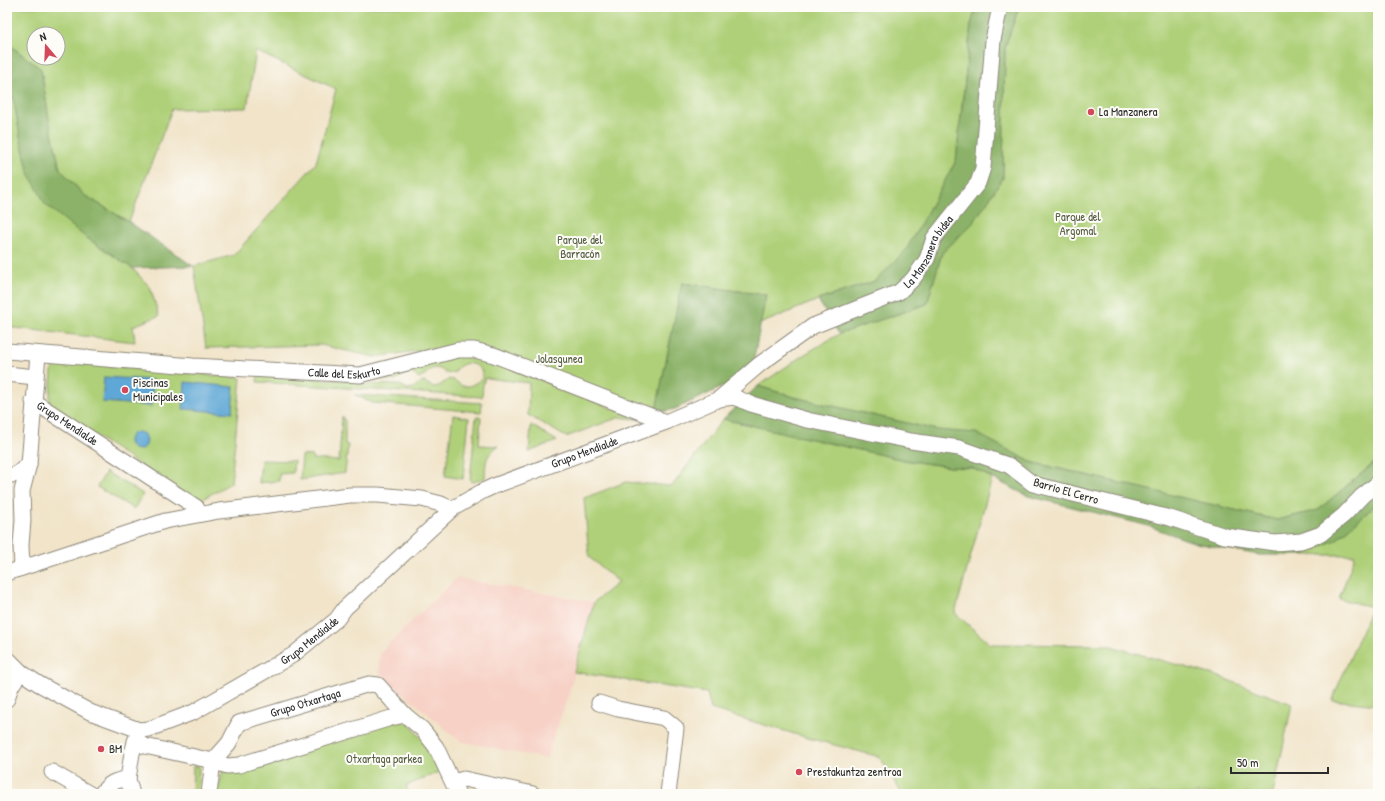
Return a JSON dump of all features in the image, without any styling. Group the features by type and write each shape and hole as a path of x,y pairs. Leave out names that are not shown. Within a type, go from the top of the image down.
{"street":[{"name":"La Manzanera bidea","path":"719,399 760,364 813,326 899,292 913,280 927,259 934,238 978,183 983,168 993,40 1000,7"},
{"name":"Calle del Eskurto","path":"7,351 193,366 360,375 458,350 474,350 494,355 666,422"},
{"name":"Grupo Mendialde","path":"22,568 22,491 29,464 38,354"},
{"path":"7,374 35,377"},
{"name":"Barrio El Cerro","path":"719,399 734,397 751,404 807,420 911,441 959,448 1010,466 1033,484 1170,518 1225,536 1275,543 1301,541 1321,534 1344,515 1362,496 1378,484"},
{"name":"Grupo Mendialde","path":"137,736 149,729 194,712 293,655 337,618 345,608 452,509 494,486 666,422 719,399"},
{"name":"Grupo Mendialde","path":"33,401 196,506 200,514"},
{"path":"8,476 17,474 29,464"},
{"path":"8,476 18,482 22,491"},
{"path":"7,574 165,520 200,514 350,495 378,495 422,499 441,504 452,509"},
{"path":"7,658 22,673 60,697 137,736 145,746 213,761 227,766 239,764 405,715"},
{"path":"7,698 12,685 17,677 22,673"},
{"name":"Grupo Otxartaga","path":"213,761 228,743 240,723 369,684 378,685 405,715 422,729 436,747 455,788"},
{"path":"599,703 618,709 664,718 676,728 668,794"},
{"path":"132,794 128,779 137,736"},
{"path":"209,794 213,761"},
{"path":"52,772 90,794"},
{"path":"101,794 112,782 128,779"},
{"path":"455,788 464,779 533,794"}],"shaded area":[{"path":"457,578 594,602 568,696 546,759 460,741 379,673 379,655 385,647"}],"green space":[{"path":"7,7 976,7 971,25 956,161 906,250 875,281 818,300 760,324 766,295 682,283 656,410 470,344 374,357 321,345 206,348 194,266 234,255 316,163 336,89 256,51 247,108 172,109 129,222 84,195 60,169 49,119 41,69 37,66 66,66 66,26 26,26 26,58 7,43"},
{"path":"976,7 1019,7 1005,47 1003,178 973,223 942,253 927,304 839,334 818,300 875,281 906,250 956,161 971,25"},
{"name":"Parque del Argomal","path":"1019,7 1378,7 1378,462 1374,463 1318,510 1277,520 1031,462 976,434 937,430 794,397 758,386 805,354 839,334 927,304 942,253 973,223 1003,178 1005,47"},
{"path":"7,43 26,58 26,66 37,66 41,69 49,119 60,169 84,195 129,222 193,266 132,268 84,236 45,204 29,173 21,141 13,97 7,93"},
{"path":"7,93 13,97 21,141 29,173 84,236 132,268 150,287 159,316 133,326 135,342 7,327"},
{"path":"682,283 766,295 753,363 727,385 675,409 666,411 656,410"},
{"path":"459,355 490,360 642,420 620,417 566,437 528,415 529,383 485,378 482,397 257,382 258,376 354,381 359,384 400,385 408,389 424,382 433,387 439,386 449,379 454,380 462,386 470,386 481,380 481,370 474,364 469,363 464,364 455,372 449,374 434,368 419,378 408,373 395,380 363,380"},
{"path":"53,361 241,378 231,483 197,502 49,406"},
{"path":"758,386 794,397 937,430 976,433 1031,462 1277,520 1318,510 1374,463 1378,462 1378,503 1337,539 1302,555 1259,555 1196,543 1145,525 1028,496 972,468 951,467 904,460 723,419"},
{"path":"355,395 482,403 481,412 373,403"},
{"path":"453,415 469,418 463,479 445,476"},
{"path":"342,416 345,421 345,444 348,445 345,473 300,480 302,455 312,456 312,459 339,461"},
{"path":"476,417 481,417 479,445 498,446 490,453 488,457 485,478 474,482 470,481"},
{"path":"723,419 904,460 951,467 972,468 992,478 955,613 990,644 1107,645 1217,676 1292,704 1273,794 902,794 880,757 808,738 711,709 707,693 574,672 594,602 619,582 589,557 584,498 626,482 672,486"},
{"path":"531,425 557,441 529,452"},
{"path":"261,460 294,461 293,473 279,474 279,481 259,483"},
{"path":"106,472 143,494 134,509 97,487"},
{"path":"1378,503 1378,705 1332,700 1372,607 1339,599 1355,555 1302,555 1337,539"},
{"name":"Otxartaga parkea","path":"405,718 428,747 439,772 406,786 409,794 219,794 218,790 223,770"},
{"path":"193,766 199,766 198,794 192,794"}],"water":[{"path":"104,377 153,380 151,406 102,402"},
{"path":"185,382 234,387 232,413 183,409"},
{"path":"138,432 144,435 147,441 144,447 138,450 132,447 129,441 132,435"}],"place":[{"name":"La Manzanera","path":"1091,112"},
{"name":"Piscinas Municipales","path":"125,390"},
{"name":"BM","path":"101,749"},
{"name":"Prestakuntza zentroa","path":"799,772"}],"park label":[{"name":"Parque del Barracón","path":"580,247"},
{"name":"Jolasgunea","path":"559,359"}]}
